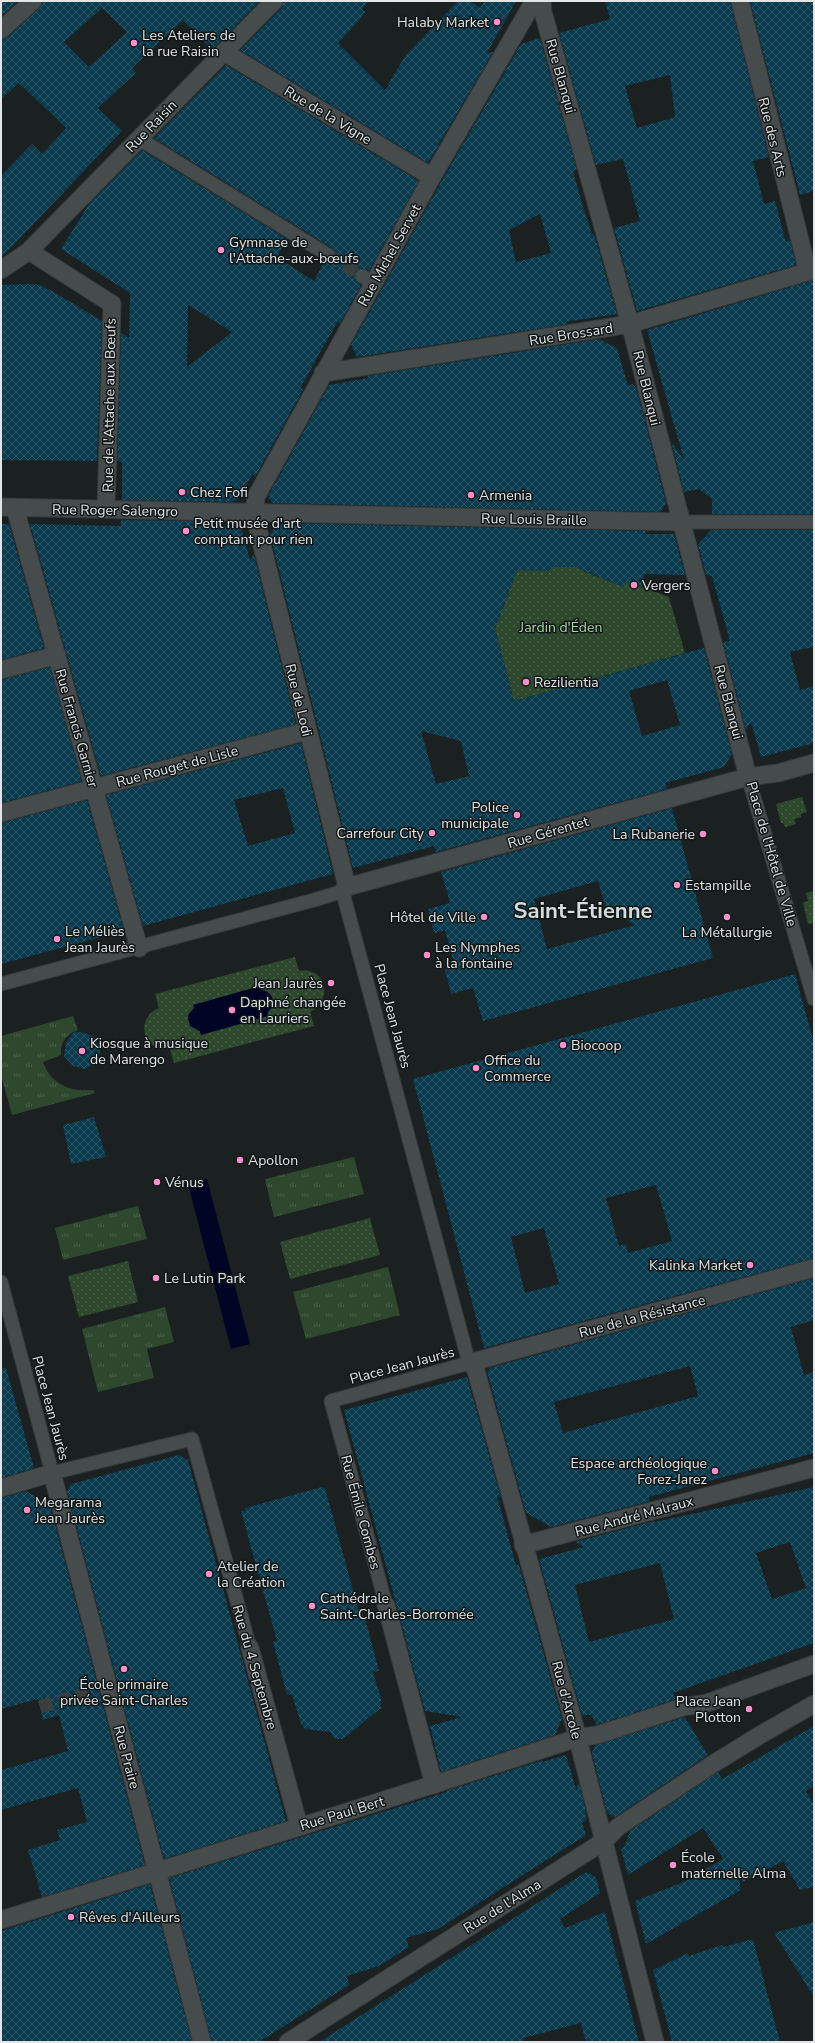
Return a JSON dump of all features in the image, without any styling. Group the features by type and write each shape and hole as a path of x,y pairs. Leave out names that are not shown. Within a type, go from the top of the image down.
{"street":[{"path":"1,30 33,1"},
{"name":"Rue Raisin","path":"1,270 29,251 274,1"},
{"name":"Rue Michel Servet","path":"254,513 256,497 323,373 368,280 432,177 534,1"},
{"name":"Rue Blanqui","path":"542,1 543,12 630,324 748,777"},
{"name":"Rue des Arts","path":"740,1 811,271"},
{"name":"Rue de la Vigne","path":"224,52 432,177"},
{"path":"138,140 148,144 328,255"},
{"name":"Rue de l'Attache aux Bœufs","path":"29,251 112,304 106,509"},
{"name":"Rue Brossard","path":"323,373 630,324 811,271"},
{"name":"Rue Roger Salengro","path":"8,507 254,513"},
{"name":"Rue Francis Garnier","path":"8,507 57,655 138,948"},
{"name":"Rue Louis Braille","path":"254,513 681,522 814,522"},
{"name":"Rue de Lodi","path":"254,513 347,887"},
{"path":"1,670 57,655"},
{"name":"Rue Rouget de Lisle","path":"1,813 307,731"},
{"name":"Place de l'Hôtel de Ville","path":"814,763 778,773 748,777 814,999"},
{"name":"Rue Gérentet","path":"347,887 748,777"},
{"path":"1,984 337,893 347,887"},
{"name":"Place Jean Jaurès","path":"331,1401 469,1363 344,897 347,887"},
{"name":"Rue de la Résistance","path":"469,1363 814,1268"},
{"name":"Place Jean Jaurès","path":"1,1282 52,1473 192,1439"},
{"name":"Rue d'Arcole","path":"469,1363 475,1367 577,1738 655,2042"},
{"name":"Rue Émile Combes","path":"331,1401 434,1785"},
{"name":"Rue du 4 Septembre","path":"192,1439 299,1826"},
{"name":"Rue André Malraux","path":"524,1545 814,1468"},
{"path":"1,1488 52,1473"},
{"name":"Rue Praire","path":"52,1473 202,2042"},
{"name":"Rue Paul Bert","path":"1,1920 434,1785 577,1738 597,1735 684,1707 707,1703 814,1664"},
{"name":"Rue de l'Alma","path":"288,2042 604,1841 618,1827 713,1764 814,1704"}],"green space":[{"name":"Jardin d'Éden","path":"552,567 584,567 583,571 624,587 625,581 669,597 685,653 514,701 495,629 517,570 550,571"},
{"path":"802,797 807,812 801,814 801,817 794,819 796,824 785,827 783,823 781,823 776,804"},
{"path":"812,891 814,895 814,923 808,924 803,903 808,901 806,893"},
{"path":"295,957 299,971 308,971 315,974 321,979 324,985 322,1000 318,1007 310,1012 314,1026 174,1063 170,1049 161,1049 153,1046 145,1034 144,1026 146,1019 151,1013 159,1008 155,994","holes":["260,986 261,990 268,992 268,1016 201,1034 200,1031 198,1031 188,1020 189,1013 194,1008 194,1005"]},
{"path":"73,1016 78,1030 67,1037 63,1043 61,1055 43,1062 51,1076 63,1085 77,1090 94,1090 95,1093 12,1115 1,1075 1,1036"},
{"path":"354,1157 364,1194 274,1217 265,1179"},
{"path":"138,1206 147,1239 63,1260 55,1228"},
{"path":"370,1218 380,1255 290,1279 280,1242"},
{"path":"128,1261 138,1302 79,1317 68,1276"},
{"path":"388,1267 400,1315 306,1339 293,1292"},
{"path":"165,1307 174,1342 147,1349 154,1378 98,1392 82,1329"}],"water":[{"path":"260,986 261,990 269,993 273,1000 273,1006 267,1013 268,1016 201,1035 200,1031 190,1026 188,1016 194,1008 193,1005"},
{"path":"207,1179 250,1344 231,1349 188,1184"}],"building":[{"path":"1,1 18,1 1,16"},
{"path":"43,1 260,1 212,50 183,20 132,68 136,73 98,108 122,131 1,258 1,176 32,144 42,154 66,128 19,83 1,99 1,40 8,37 40,8","holes":["102,8 127,32 89,67 64,42"]},
{"path":"284,1 369,1 362,9 365,12 361,18 338,43 385,90 405,56 458,1 471,1 480,8 485,1 516,1 487,53 493,52 428,163 240,50 281,8"},
{"path":"605,1 730,1 769,157 753,161 764,204 775,201 786,242 790,240 796,265 637,311 614,228 640,221 623,159 596,165 559,33 610,19","holes":["670,75 675,117 637,128 625,86"]},
{"path":"750,1 814,1 814,191 800,195"},
{"path":"540,38 577,170 573,171 592,234 594,234 617,314 565,322 568,324 357,357 351,345 441,182 521,44","holes":["540,214 551,253 516,262 509,230"]},
{"path":"226,65 419,181 369,271 362,268 355,272 355,279 361,285 340,324 338,321 318,356 300,389 304,388 255,477 253,473 239,498 232,502 122,500 122,462 117,461 121,333 129,338 130,293 61,249 89,204 142,150 287,239 277,257 314,281 324,262 332,262 336,256 332,248 154,138","holes":["188,305 232,332 187,367"]},
{"path":"814,280 814,514 712,514 712,499 699,489 684,492 671,441 684,460 647,330"},
{"path":"1,285 40,285 52,291 102,321 97,461 1,460"},
{"path":"599,339 617,348 628,386 633,384 637,390 666,503 660,512 272,503 268,496 329,385 369,378 367,376"},
{"path":"121,520 200,521 191,526 241,527 250,560 254,554 296,724 101,776 30,524 121,526"},
{"path":"278,523 647,531 645,534 674,534 685,575 644,574 642,587 625,581 624,587 575,567 554,567 550,571 517,570 495,629 514,701 704,648 732,754 724,767 665,783 667,789 436,852 434,846 353,868 270,534","holes":["667,680 680,725 642,736 629,691","421,731 461,741 469,776 436,784"]},
{"path":"1,524 9,524 44,648 1,660"},
{"path":"711,530 814,530 814,647 790,652 800,690 814,686 814,743 761,757 751,722 746,730 723,642 729,641 728,634 712,576 706,575 698,544"},
{"path":"50,667 82,781 1,803 1,680"},
{"path":"301,743 333,874 143,926 106,795","holes":["283,788 295,833 248,846 234,800"]},
{"path":"87,800 124,931 1,964 1,823"},
{"name":"Hôtel de Ville","path":"672,808 713,958 483,1021 473,988 451,994 445,970 455,967 445,930 434,933 428,909 450,903 441,872","holes":["598,881 606,908 635,925 547,949 534,899"]},
{"path":"795,974 814,1043 814,1258 484,1348 413,1079","holes":["656,1185 672,1241 628,1253 626,1244 619,1246 606,1198","544,1228 559,1284 525,1293 511,1237"]},
{"name":"Kiosque à musique de Marengo","path":"74,1031 94,1037 99,1046 100,1053 96,1062 85,1069 73,1066 64,1056 66,1043"},
{"path":"94,1117 106,1157 71,1164 63,1125"},
{"path":"814,1278 814,1320 791,1327 804,1375 814,1372 814,1453 649,1497 650,1501 551,1527 526,1513 487,1371 490,1370 489,1368","holes":["690,1366 698,1396 563,1433 554,1402"]},
{"path":"1,1368 6,1368 34,1468 1,1478"},
{"path":"467,1377 501,1498 497,1496 516,1565 519,1565 562,1719 555,1735 441,1772 430,1726 462,1717 425,1711 344,1410"},
{"path":"179,1455 188,1460 286,1821 164,1859 67,1491 71,1484"},
{"name":"Cathédrale Saint-Charles-Borromée","path":"322,1487 325,1488 361,1619 365,1618 379,1671 373,1672 381,1698 381,1708 343,1739 335,1739 330,1732 305,1729 301,1724 292,1694 287,1695 273,1642 277,1641 241,1511 246,1511 245,1508"},
{"path":"814,1487 814,1643 673,1693 676,1699 597,1725 591,1715 582,1715 539,1559 584,1547 575,1542 654,1521","holes":["790,1542 806,1588 772,1599 756,1553","660,1563 674,1619 589,1642 575,1585"]},
{"path":"26,1491 50,1505 145,1865 42,1897 28,1850 60,1840 57,1830 87,1822 78,1788 1,1810 1,1770 68,1751 59,1715 43,1720 38,1699 1,1709 1,1498"},
{"path":"685,1717 708,1755 615,1817 607,1813 592,1753 595,1745"},
{"path":"814,1726 814,1786 806,1791 814,1804 814,1887 800,1890 783,1861 743,1882 738,1874 741,1890 680,1923 681,1924 646,1944 635,1901 686,1881 723,1859 703,1828 628,1875 621,1849 624,1847 630,1831 718,1772 722,1779"},
{"path":"566,1755 576,1789 579,1782 585,1806 586,1821 582,1822 586,1835 438,1929 406,1938 409,1947 379,1966 347,1976 349,1985 259,2042 212,2042 169,1878 447,1792 446,1791 543,1760 542,1762"},
{"path":"586,1872 596,1877 600,1893 560,1919 565,1928 605,1912 639,2042 586,2042 581,2023 523,2038 524,2042 319,2042"},
{"path":"150,1884 192,2042 1,2042 1,1931"},
{"path":"814,1922 814,1997 774,1933"},
{"path":"753,1939 780,2042 672,2042 653,1970 688,1953 689,1956 722,1945 723,1947"}],"tunnel":[{"path":"328,255 362,276"},
{"path":"40,1707 94,1691"}],"place":[{"name":"Halaby Market","path":"497,22"},
{"name":"Les Ateliers de la rue Raisin","path":"134,43"},
{"name":"Gymnase de l'Attache-aux-bœufs","path":"221,250"},
{"name":"Chez Fofi","path":"182,492"},
{"name":"Armenia","path":"471,495"},
{"name":"Petit musée d'art comptant pour rien","path":"186,531"},
{"name":"Vergers","path":"634,585"},
{"name":"Rezilientia","path":"526,682"},
{"name":"Police municipale","path":"517,815"},
{"name":"Carrefour City","path":"432,833"},
{"name":"La Rubanerie","path":"703,834"},
{"name":"Estampille","path":"677,885"},
{"name":"Hôtel de Ville","path":"484,917"},
{"name":"La Métallurgie","path":"727,917"},
{"name":"Le Méliès Jean Jaurès","path":"57,939"},
{"name":"Les Nymphes à la fontaine","path":"427,955"},
{"name":"Jean Jaurès","path":"331,983"},
{"name":"Daphné changée en Lauriers","path":"232,1010"},
{"name":"Biocoop","path":"563,1045"},
{"name":"Kiosque à musique de Marengo","path":"82,1051"},
{"name":"Office du Commerce","path":"476,1068"},
{"name":"Apollon","path":"240,1160"},
{"name":"Vénus","path":"157,1182"},
{"name":"Kalinka Market","path":"750,1265"},
{"name":"Le Lutin Park","path":"156,1278"},
{"name":"Espace archéologique Forez-Jarez","path":"715,1471"},
{"name":"Megarama Jean Jaurès","path":"27,1510"},
{"name":"Atelier de la Création","path":"209,1574"},
{"name":"Cathédrale Saint-Charles-Borromée","path":"312,1606"},
{"name":"École primaire privée Saint-Charles","path":"124,1669"},
{"name":"Place Jean Plotton","path":"749,1709"},
{"name":"École maternelle Alma","path":"673,1865"},
{"name":"Rêves d'Ailleurs","path":"71,1917"}],"district":[{"name":"Saint-Étienne","path":"583,910"}]}
